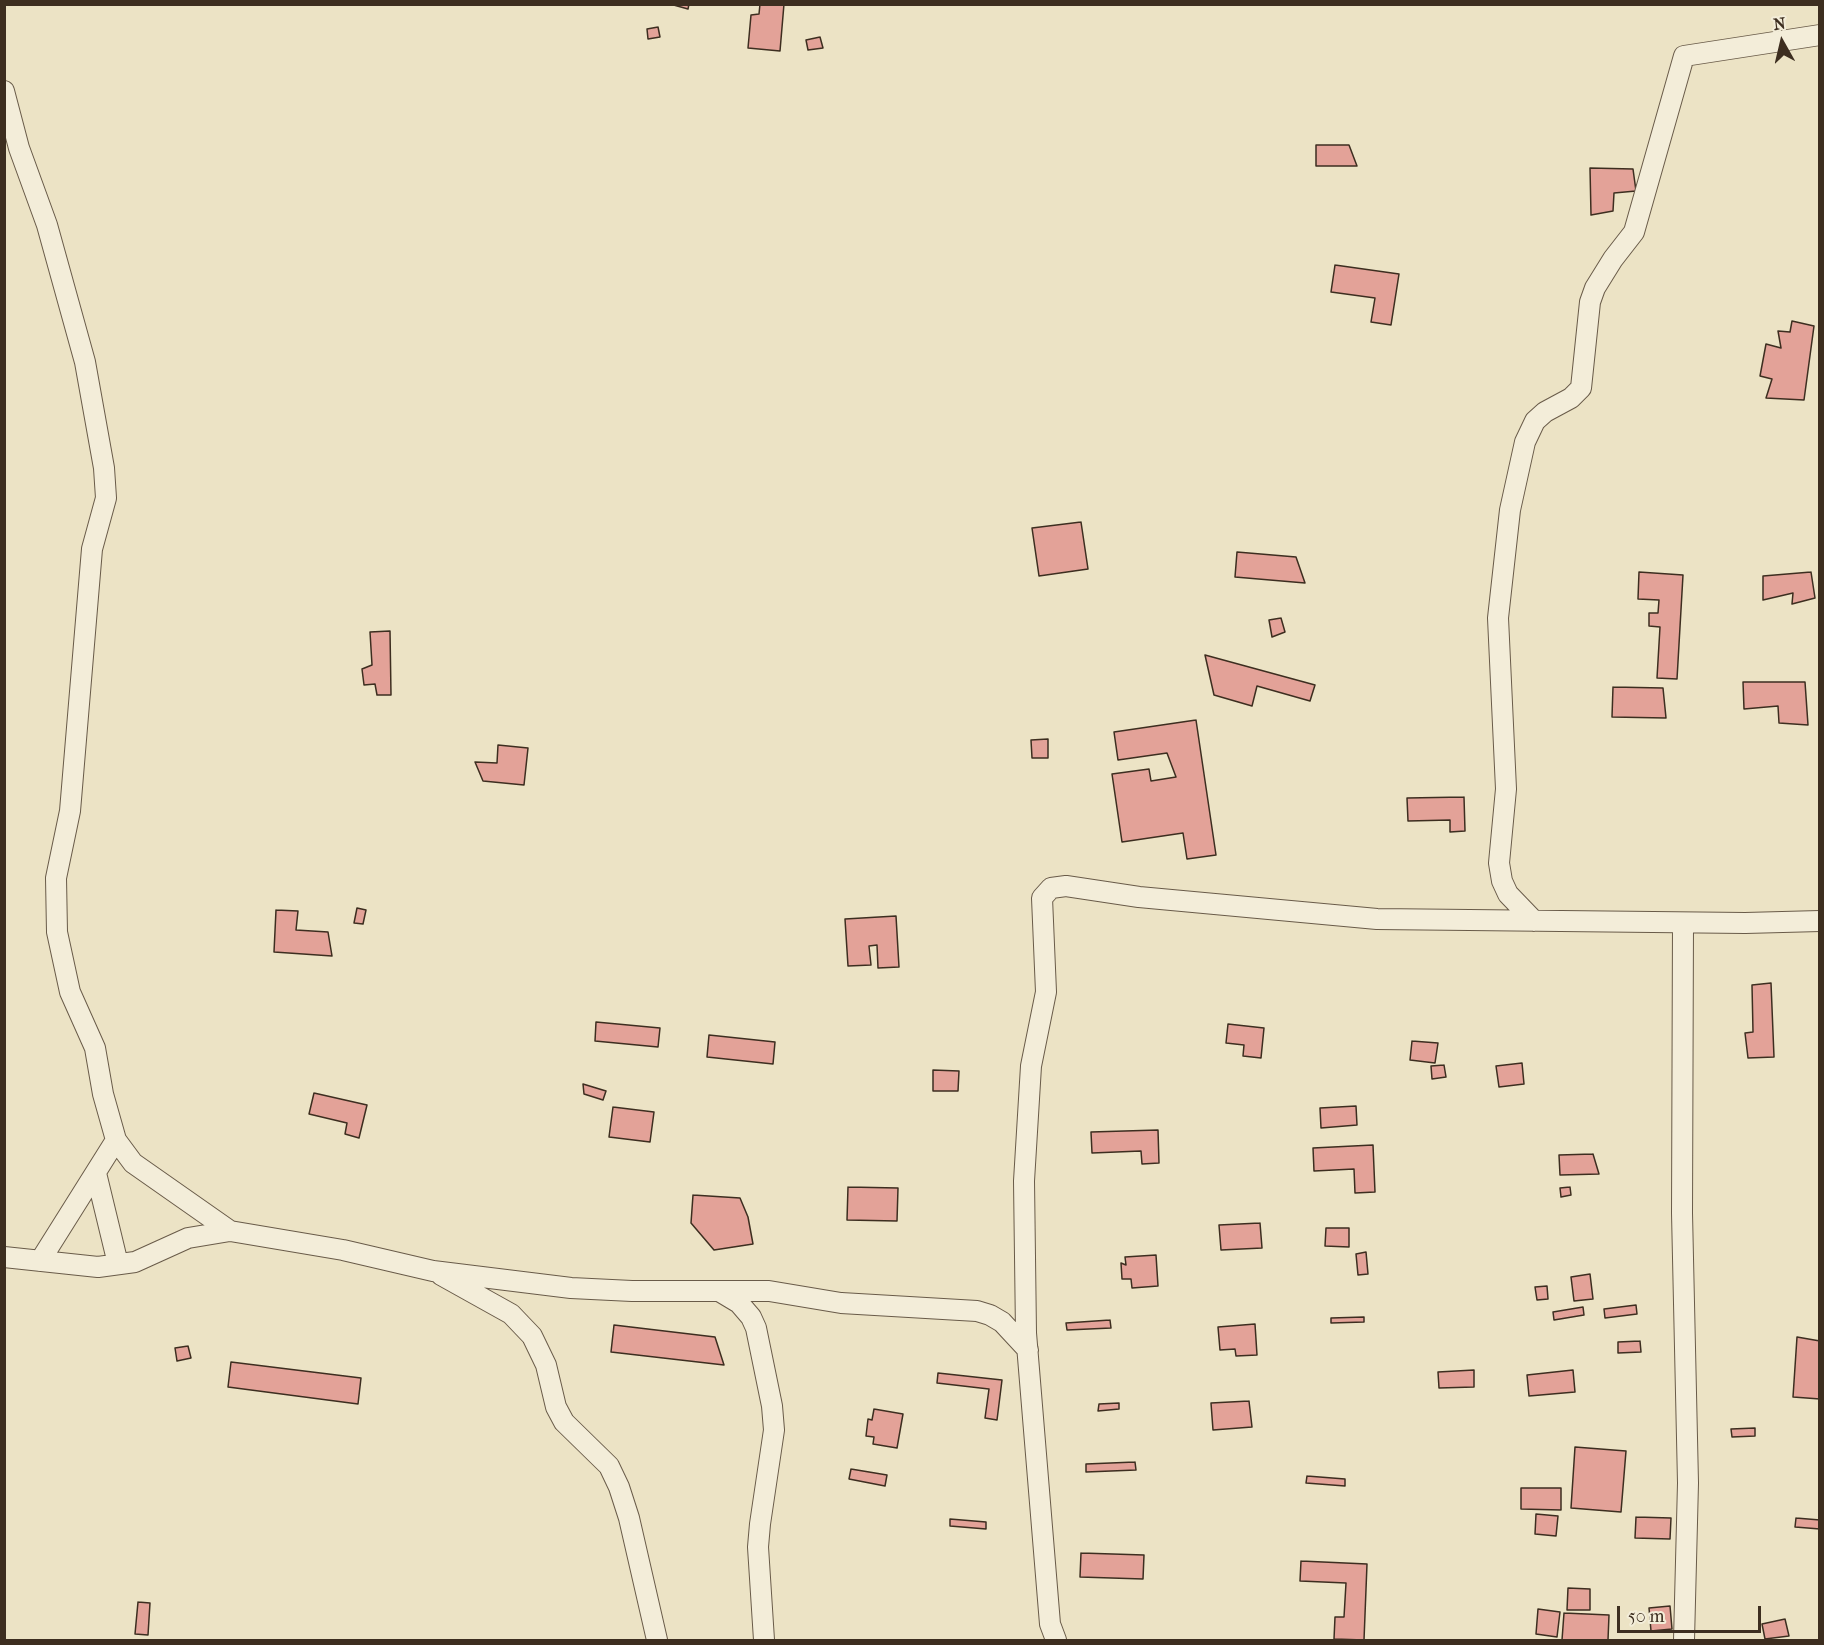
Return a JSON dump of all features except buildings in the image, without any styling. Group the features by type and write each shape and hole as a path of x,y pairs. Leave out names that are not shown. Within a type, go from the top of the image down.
{"street":[{"path":"1534,921 1508,894 1502,881 1499,863 1506,789 1498,618 1510,510 1525,441 1535,421 1545,412 1571,398 1581,388 1590,302 1594,288 1634,232 1684,56 1820,35"},
{"path":"4,91 19,148 47,225 85,362 104,468 106,498 92,549 70,812 57,878 57,932 70,992 95,1048 103,1094 116,1140 133,1163 230,1231"},
{"path":"1056,1641 1050,1624 1028,1350 1024,1181 1031,1066 1046,992 1042,898 1051,888 1066,886 1138,897 1377,919 1683,923 1820,921"},
{"path":"1683,923 1682,1214 1688,1483 1684,1641"},
{"path":"40,1261 116,1140"},
{"path":"96,1173 118,1264"},
{"path":"4,1257 98,1267 135,1262 188,1238 230,1231 343,1250 432,1271 571,1288 632,1291 769,1291 841,1304 977,1311 1002,1322 1028,1350"},
{"path":"432,1271 511,1314 532,1336 546,1365 556,1407 564,1422 609,1466 619,1487 657,1641"},
{"path":"719,1291 739,1303 751,1317 756,1328 772,1406 774,1430 758,1547 764,1641"}]}
